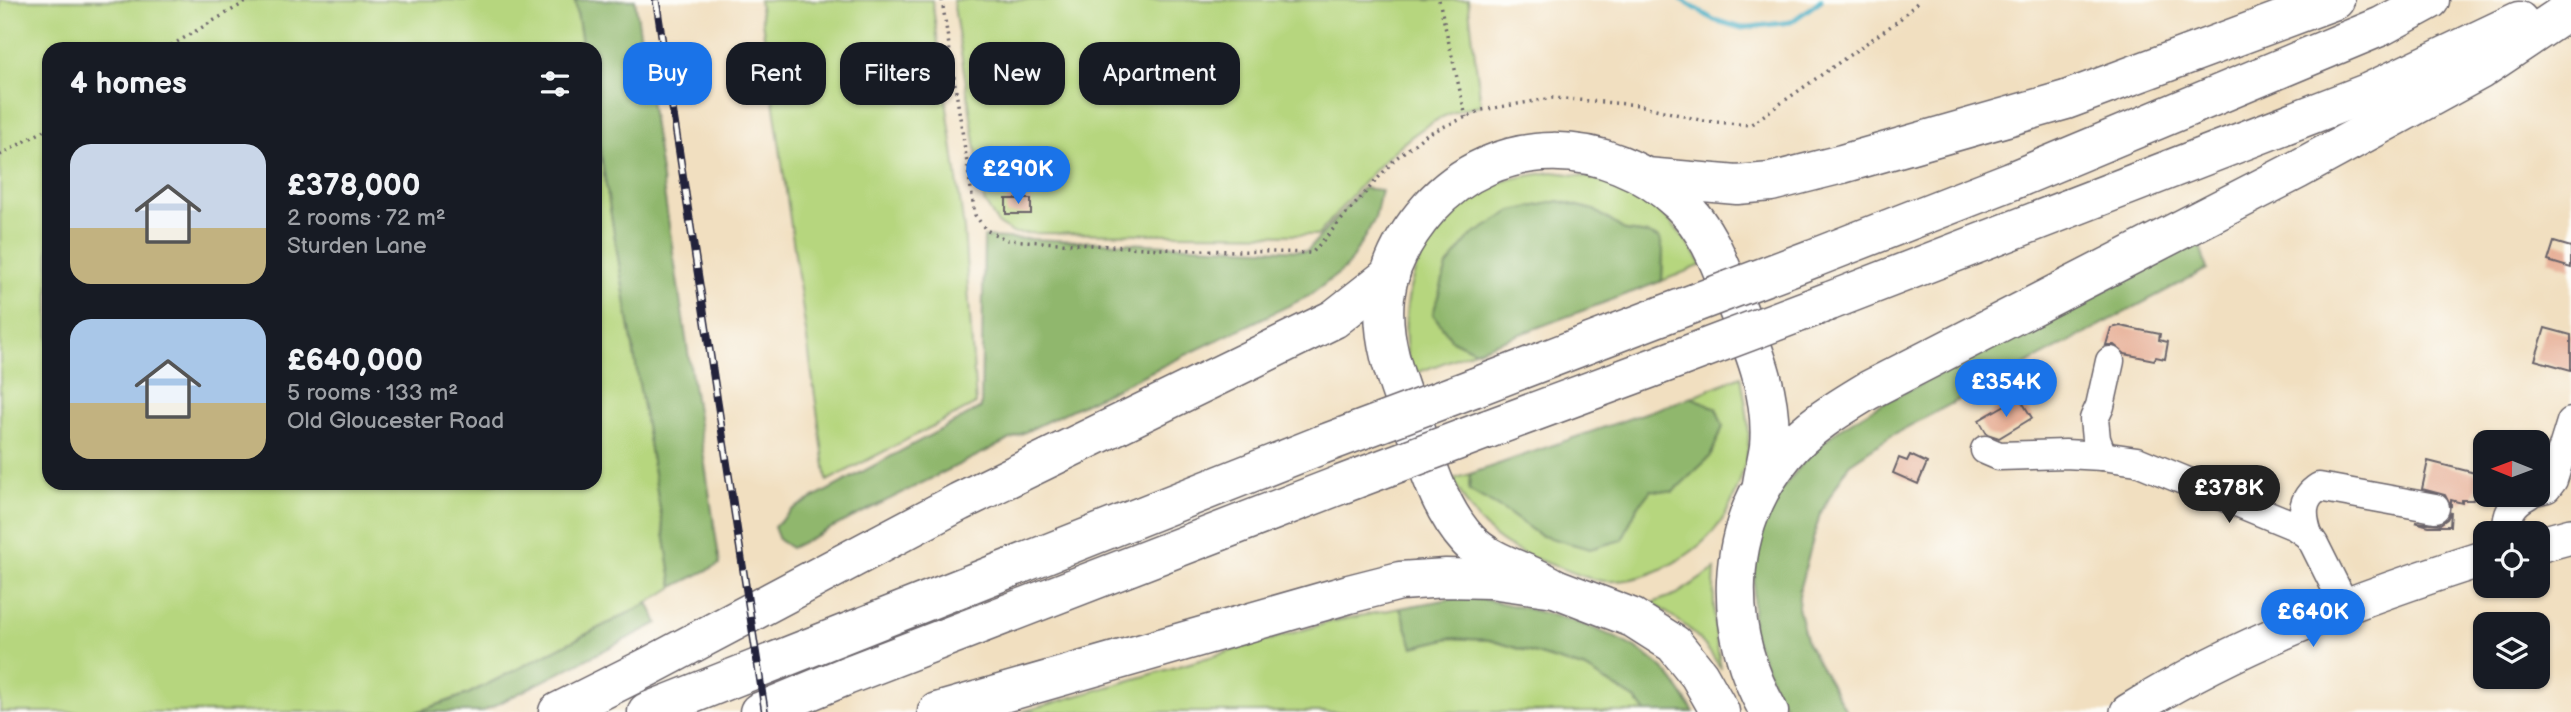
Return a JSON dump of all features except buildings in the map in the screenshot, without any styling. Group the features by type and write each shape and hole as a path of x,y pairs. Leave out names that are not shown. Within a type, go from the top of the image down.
{"highway":[{"path":"1646,177 1737,185 1771,182 1842,164 2066,100 2334,0"},
{"path":"647,712 1321,445 2011,181 2382,26 2430,0"},
{"path":"759,712 1340,485 1830,301 2367,93 2562,0"},
{"path":"1769,712 1758,692 1742,649 1735,607 1737,566 1745,529 1760,494 1784,455 1833,411 2297,170 2480,70 2571,9"},
{"path":"1720,712 1699,675 1674,644 1633,618 1555,589 1535,577 1497,561 1477,548 1460,529 1438,493 1393,371 1387,347 1385,301 1390,275 1399,252 1440,196 1484,166 1521,155 1569,152 1609,159 1646,177 1679,203 1697,223 1716,254 1761,370 1768,405 1769,447 1760,494"},
{"path":"558,712 959,502 1334,319 1390,275"},
{"path":"944,710 1400,581 1490,579 1555,589"}],"main road":[{"path":"2128,712 2212,664 2345,606 2473,562"}],"street":[{"path":"2102,456 2088,419 2100,405 2110,361"},
{"path":"2550,484 2571,422"},
{"path":"1985,450 1999,456 2102,456 2137,461 2295,526 2308,536 2319,553 2345,606"},
{"path":"2308,536 2302,510 2305,501 2319,487 2435,508"}],"path":[{"path":"177,42 250,0"},
{"path":"942,0 975,215 986,230 1007,240 1161,249 1312,253"},
{"path":"1439,0 1466,117"},
{"path":"1749,125 1898,21 1920,0"},
{"path":"0,155 42,132"}],"green space":[{"path":"0,0 575,0 582,42 42,42 42,490 602,490 602,161 673,587 648,603 468,694 417,712 0,712"},
{"path":"575,0 635,0 641,42 623,42 623,105 651,105 720,564 673,587 602,161 602,42 582,42"},
{"path":"759,0 932,0 938,42 840,42 840,105 947,105 964,229 976,404 827,481 774,105 826,105 826,42 765,42"},
{"path":"953,0 1468,0 1481,105 1456,111 1432,122 1410,137 1370,175 1318,235 1013,233 998,224 984,201 969,105 1065,105 1065,42 969,42 969,104"},
{"path":"1552,172 1600,180 1640,197 1673,225 1702,265 1662,281 1663,250 1649,234 1626,231 1594,210 1471,236 1448,266 1433,314 1452,340 1475,351 1411,375 1406,347 1406,318 1410,290 1430,239 1447,218 1468,199 1501,182"},
{"path":"1363,188 1381,190 1375,219 1347,267 1309,296 791,548 779,540 774,527 793,509 981,408 984,237 1307,251"},
{"path":"1559,201 1594,210 1626,231 1649,234 1660,239 1663,250 1662,281 1475,351 1452,340 1433,314 1447,266 1471,236 1512,211"},
{"path":"2199,242 2207,269 1894,434 1849,464 1820,514 1800,587 1798,607 1807,643 1847,712 1789,712 1777,694 1752,632 1756,540 1780,491 1810,454 1839,429 1881,404"},
{"path":"1741,376 1749,436 1743,472 1734,497 1722,520 1700,545 1654,572 1637,578 1604,581 1581,576 1521,553 1495,537 1484,526 1473,514 1453,479 1470,474 1469,490 1539,535 1621,540 1637,508 1651,489 1673,491 1710,457 1723,426 1716,408 1691,397"},
{"path":"1691,397 1716,408 1723,427 1710,457 1673,492 1651,490 1637,508 1622,540 1590,549 1539,535 1469,490 1470,474"},
{"path":"1715,569 1714,619 1721,669 1691,631 1652,603 1677,594"},
{"path":"1466,596 1572,621 1625,642 1666,672 1694,712 1646,712 1636,700 1586,669 1490,640 1450,638 1413,647 1400,608"},
{"path":"648,603 658,623 482,712 417,712 468,694"},
{"path":"1400,608 1413,647 1450,638 1490,640 1586,669 1636,700 1646,712 1022,712 1330,622"}],"waterway":[{"path":"1682,0 1714,20 1742,28 1791,22 1821,0"}],"railway":[{"path":"656,0 765,712"}]}
